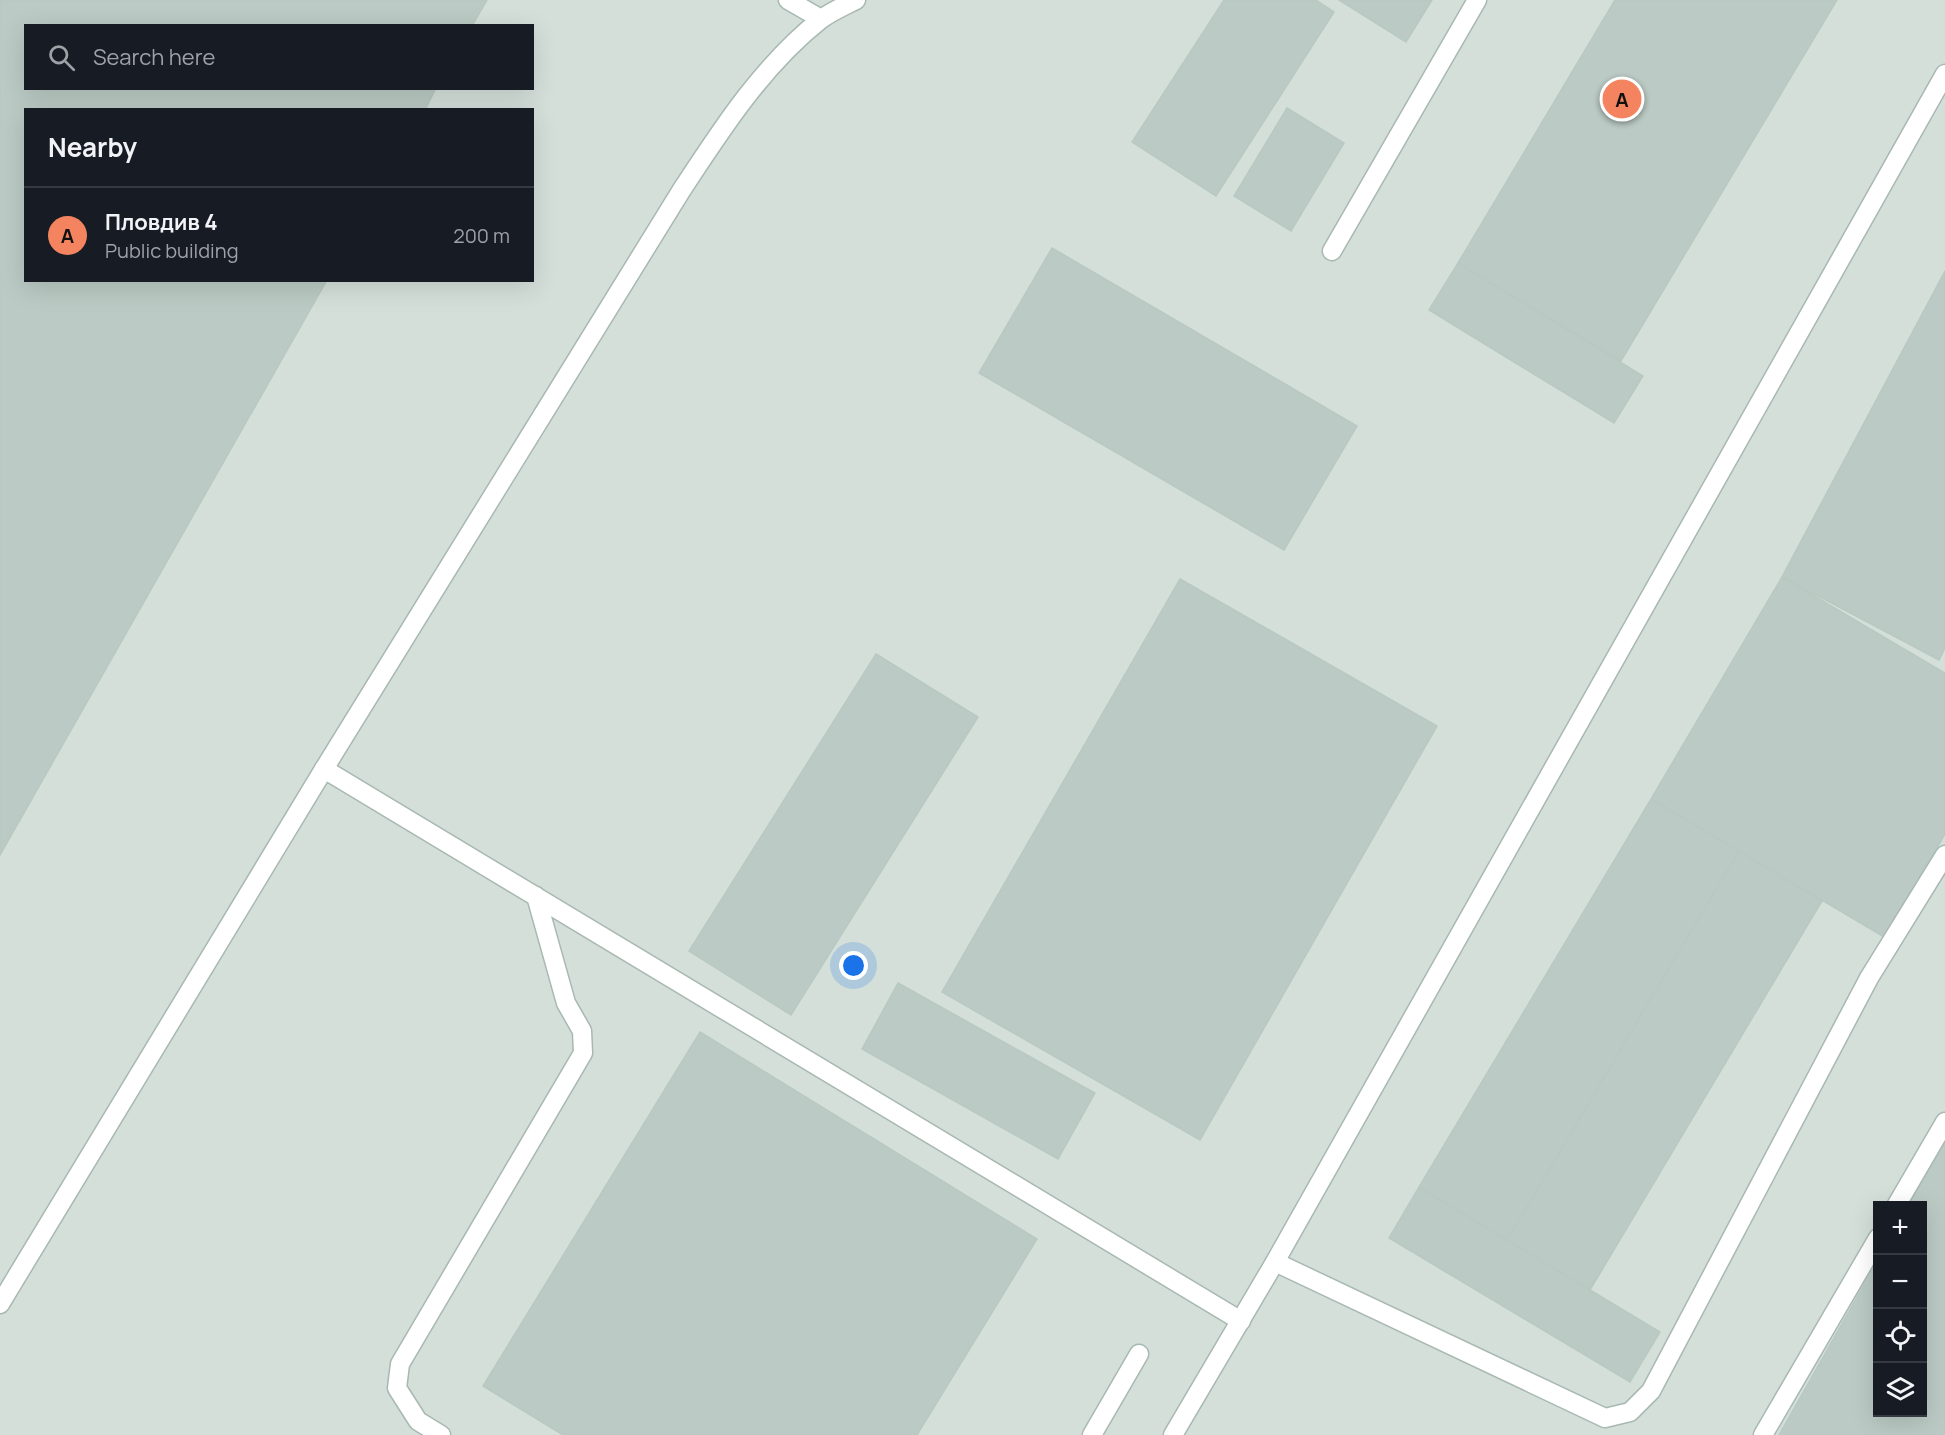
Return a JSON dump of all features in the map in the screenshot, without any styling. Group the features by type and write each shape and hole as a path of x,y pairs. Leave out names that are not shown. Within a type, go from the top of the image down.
{"street":[{"path":"788,0 821,19"},
{"path":"819,0 821,19"},
{"path":"0,1304 324,769 681,191 727,122 770,68 821,19 856,0"},
{"path":"1332,251 1477,0"},
{"path":"1173,1435 1275,1262 1945,74"},
{"path":"324,769 1241,1321"},
{"path":"1275,1262 1605,1418 1630,1412 1651,1391 1869,978 1945,855"},
{"path":"441,1435 418,1421 398,1389 400,1364 583,1053 582,1031 566,1003 536,896"},
{"path":"1899,1201 1945,1122"},
{"path":"1763,1435 1873,1247"},
{"path":"1092,1435 1138,1354"}],"shaded area":[{"path":"0,0 1945,0 1945,1435 0,1435"}],"building":[{"path":"0,0 487,0 473,24 24,24 24,90 435,90 426,108 24,108 24,282 326,282 0,855"},
{"path":"1224,0 1316,0 1334,12 1216,196 1132,142"},
{"path":"1339,0 1432,0 1406,42"},
{"path":"1615,0 1837,0 1621,361 1458,263"},
{"path":"1287,108 1344,143 1291,231 1234,196"},
{"path":"1052,248 1357,426 1284,550 979,373"},
{"path":"1458,263 1643,376 1614,423 1429,310"},
{"path":"1945,271 1945,648 1939,660 1782,577"},
{"path":"1782,577 1945,673 1945,834 1884,937 1651,799"},
{"path":"1180,579 1437,726 1200,1140 942,992"},
{"path":"876,654 978,717 791,1015 689,951"},
{"path":"1651,799 1739,851 1507,1240 1419,1187"},
{"path":"1739,851 1822,901 1590,1290 1507,1240"},
{"path":"898,983 1095,1093 1058,1159 862,1049"},
{"path":"700,1032 1037,1239 917,1435 563,1435 483,1386"},
{"path":"1945,1140 1945,1435 1779,1435 1873,1269 1873,1417 1927,1417 1927,1201 1911,1201"},
{"path":"1419,1187 1660,1332 1630,1382 1389,1238"}],"place":[{"name":"Пловдив 4","path":"1622,99"}]}
